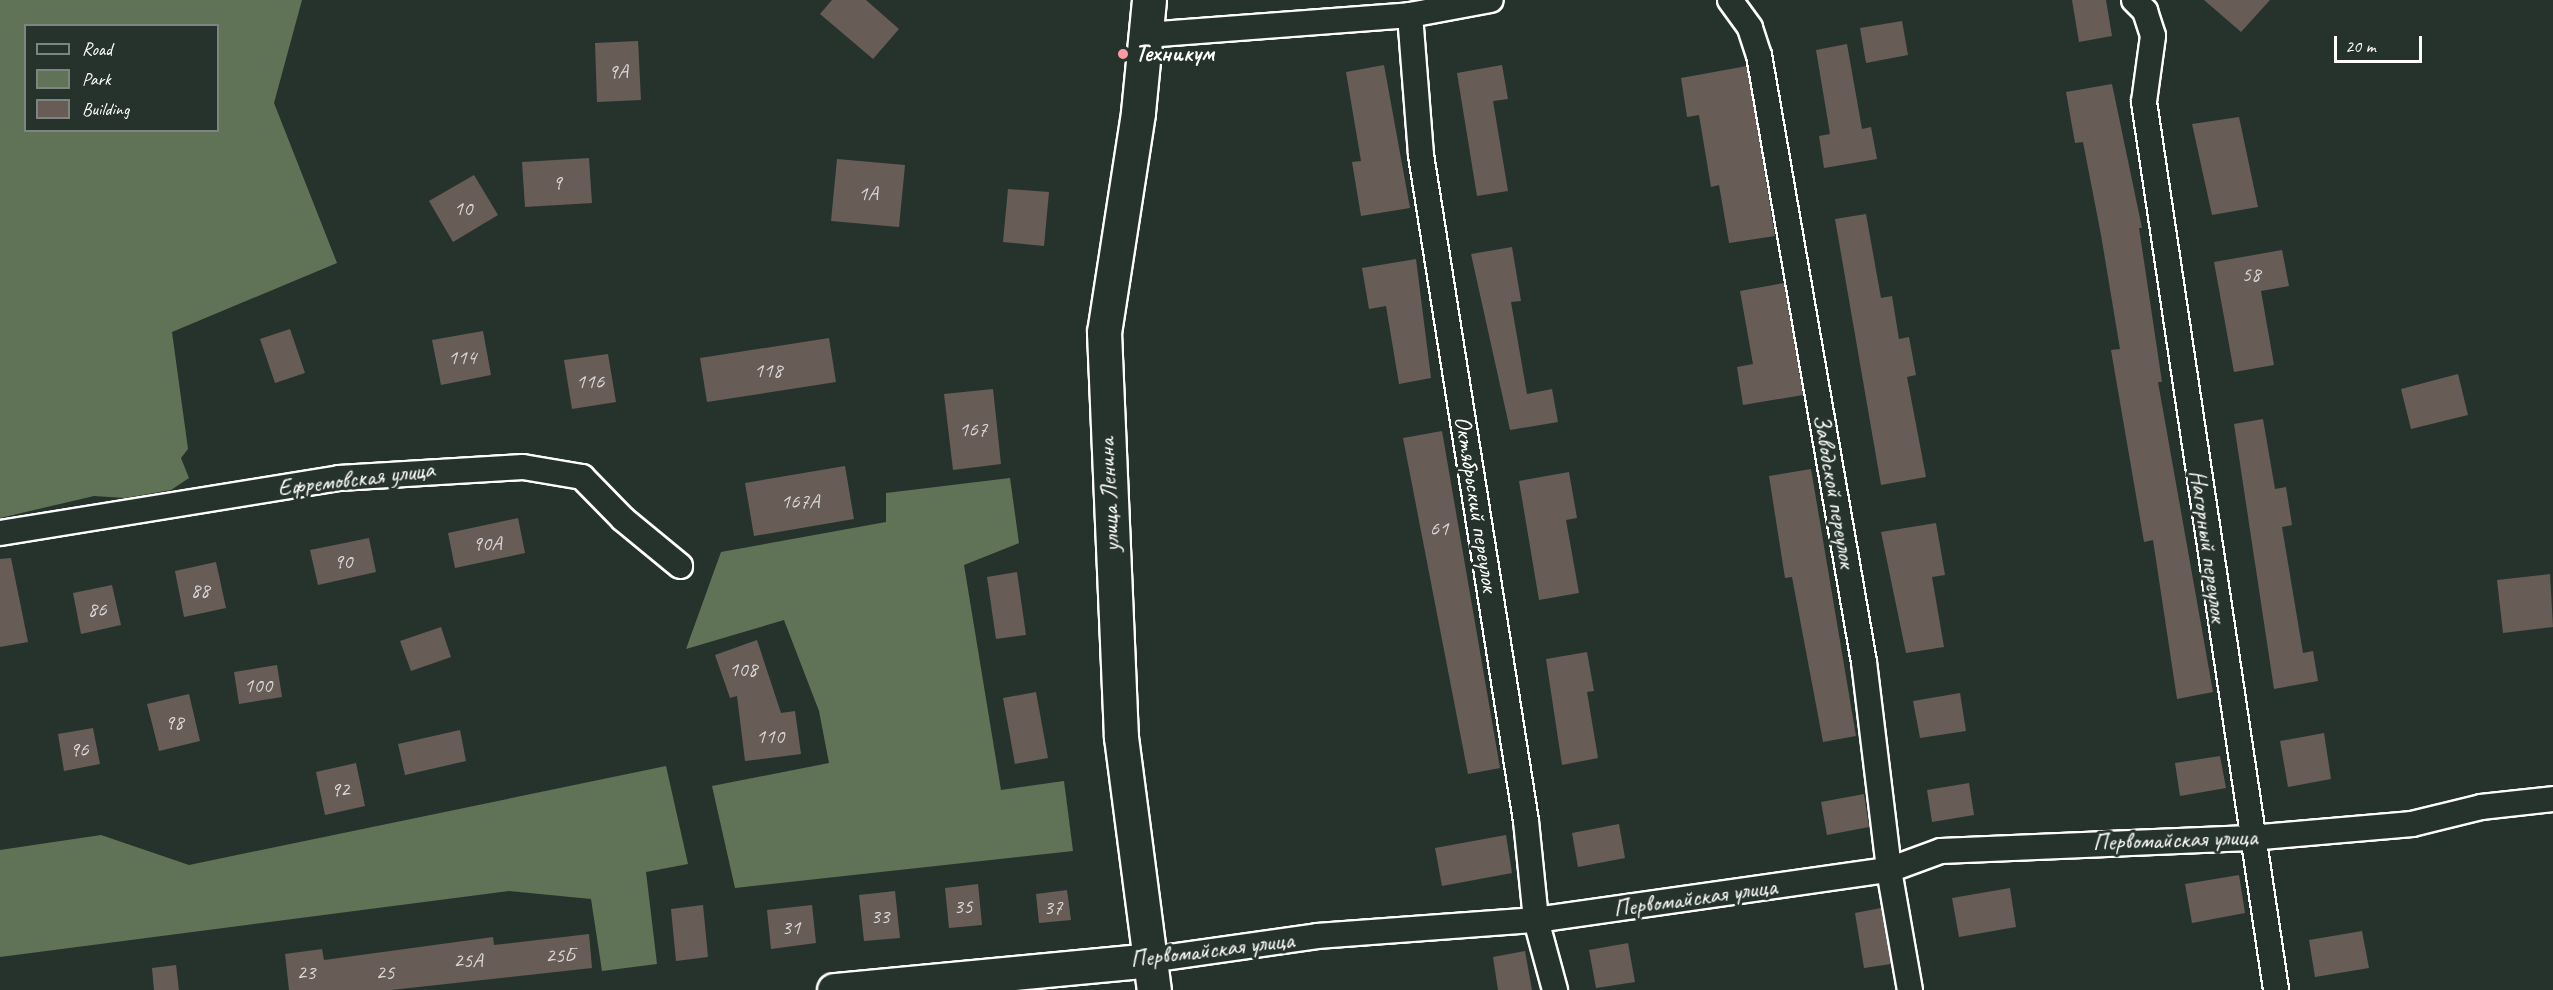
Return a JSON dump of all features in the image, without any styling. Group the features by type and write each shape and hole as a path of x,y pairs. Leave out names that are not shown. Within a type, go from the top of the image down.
{"main road":[{"name":"улица Ленина","path":"1149,0 1104,344 1121,737 1151,975"},
{"name":"Первомайская улица","path":"834,990 1151,975"}],"street":[{"path":"1146,35 1410,15 1491,0"},
{"name":"Заводской переулок","path":"1730,0 1749,28 1759,55 1864,662 1889,870 1910,990"},
{"name":"Нагорный переулок","path":"2134,0 2145,11 2153,36 2144,102 2250,838 2276,990"},
{"name":"Октябрьский переулок","path":"1410,15 1421,155 1526,821 1536,920 1555,990"},
{"name":"Ефремовская улица","path":"0,533 339,478 447,468 523,467 582,477 622,519 680,566"},
{"name":"Первомайская улица","path":"1151,975 1317,936 1536,920 1889,870 1941,851 2250,838 2412,824 2481,807 2553,799"}],"green space":[{"path":"0,0 302,0 274,103 337,263 172,332 188,449 181,458 189,478 171,490 125,498 94,496 0,518"},
{"path":"1010,478 1019,543 964,565 1001,790 1064,781 1073,851 735,888 712,786 829,763 819,711 784,620 686,649 721,552 886,522 886,493"},
{"path":"666,766 688,864 646,872 657,964 602,971 591,899 509,891 0,957 0,850 101,835 189,865"}],"building":[{"path":"832,0 866,0 899,29 873,59 820,14"},
{"path":"2072,0 2106,0 2112,36 2079,42"},
{"path":"2204,0 2270,0 2241,32"},
{"path":"1902,21 1908,55 1866,63 1860,28"},
{"path":"638,41 641,100 597,102 595,43"},
{"path":"1847,44 1862,129 1871,127 1877,159 1824,168 1819,136 1830,134 1816,50"},
{"path":"1384,65 1410,208 1361,216 1352,162 1361,161 1346,72"},
{"path":"1502,65 1508,99 1493,101 1508,191 1477,196 1457,73"},
{"path":"1747,66 1775,236 1729,243 1719,185 1711,187 1699,115 1687,117 1681,78"},
{"path":"2112,84 2142,228 2139,228 2162,382 2158,382 2213,692 2177,699 2153,540 2144,542 2111,350 2120,349 2101,235 2083,142 2075,143 2066,92"},
{"path":"2239,117 2258,207 2212,215 2192,124"},
{"path":"589,158 592,203 525,207 522,162"},
{"path":"837,159 905,165 899,227 831,221"},
{"path":"474,175 498,215 453,242 429,201"},
{"path":"1008,189 1049,192 1044,246 1003,242"},
{"path":"1866,214 1881,298 1892,296 1899,339 1909,337 1916,375 1907,377 1926,477 1881,485 1835,219"},
{"path":"1512,247 1521,301 1511,302 1527,394 1552,389 1558,422 1510,430 1471,254"},
{"path":"2282,250 2289,286 2261,291 2274,365 2234,372 2214,262"},
{"path":"1416,259 1431,378 1399,384 1386,306 1369,309 1362,268"},
{"path":"1784,283 1803,395 1743,405 1737,367 1753,364 1740,291"},
{"path":"290,329 305,373 275,383 260,339"},
{"path":"483,331 491,375 441,385 432,340"},
{"path":"829,338 836,382 707,402 700,358"},
{"path":"608,354 616,402 572,409 564,360"},
{"path":"2458,374 2468,415 2411,429 2401,389"},
{"path":"993,389 1001,464 953,470 944,394"},
{"path":"2263,419 2275,489 2286,487 2292,525 2282,527 2303,653 2313,651 2318,681 2274,689 2234,424"},
{"path":"1442,431 1500,768 1468,774 1403,438"},
{"path":"845,466 854,519 754,536 745,483"},
{"path":"1811,469 1856,736 1823,742 1792,577 1785,578 1769,476"},
{"path":"1569,472 1577,518 1566,520 1579,593 1539,600 1519,481"},
{"path":"518,518 525,553 455,568 448,533"},
{"path":"1936,523 1945,575 1932,577 1944,647 1906,653 1881,532"},
{"path":"369,538 376,572 318,585 310,550"},
{"path":"11,558 28,642 0,647 0,559"},
{"path":"216,562 226,608 184,617 175,571"},
{"path":"1017,572 1026,635 996,639 987,577"},
{"path":"2550,574 2553,627 2503,633 2497,580"},
{"path":"112,585 121,625 81,634 73,593"},
{"path":"441,627 451,657 411,671 400,641"},
{"path":"757,640 781,713 795,711 801,754 745,761 737,696 730,698 715,655"},
{"path":"1587,652 1594,691 1587,692 1598,758 1562,765 1546,659"},
{"path":"277,665 282,697 239,704 234,672"},
{"path":"1036,692 1048,758 1015,764 1003,698"},
{"path":"1960,693 1966,731 1920,738 1913,701"},
{"path":"189,694 200,741 159,751 147,704"},
{"path":"93,728 100,764 64,771 58,734"},
{"path":"460,730 466,761 405,775 398,744"},
{"path":"2324,733 2331,779 2288,787 2280,741"},
{"path":"2220,756 2226,788 2180,796 2175,763"},
{"path":"356,763 365,806 325,815 316,772"},
{"path":"1969,783 1974,815 1932,822 1927,790"},
{"path":"1864,794 1869,827 1827,835 1821,802"},
{"path":"1619,824 1625,858 1578,867 1572,833"},
{"path":"1506,835 1512,873 1442,886 1435,848"},
{"path":"2239,875 2245,913 2192,923 2185,884"},
{"path":"978,884 982,925 949,928 945,888"},
{"path":"2010,888 2016,927 1959,937 1952,898"},
{"path":"1067,890 1071,920 1039,923 1036,894"},
{"path":"895,891 900,938 864,941 859,895"},
{"path":"703,905 708,957 676,961 671,909"},
{"path":"812,905 816,943 771,949 767,910"},
{"path":"1881,908 1891,964 1864,968 1855,913"},
{"path":"2362,931 2369,968 2315,977 2309,940"},
{"path":"589,934 592,968 391,990 289,990 285,954 322,949 324,960 493,937 494,945"},
{"path":"1628,943 1635,982 1596,988 1589,950"},
{"path":"1525,951 1532,990 1498,990 1493,957"},
{"path":"176,965 179,990 154,990 152,968"}],"place":[{"name":"Техникум","path":"1123,54"}]}
